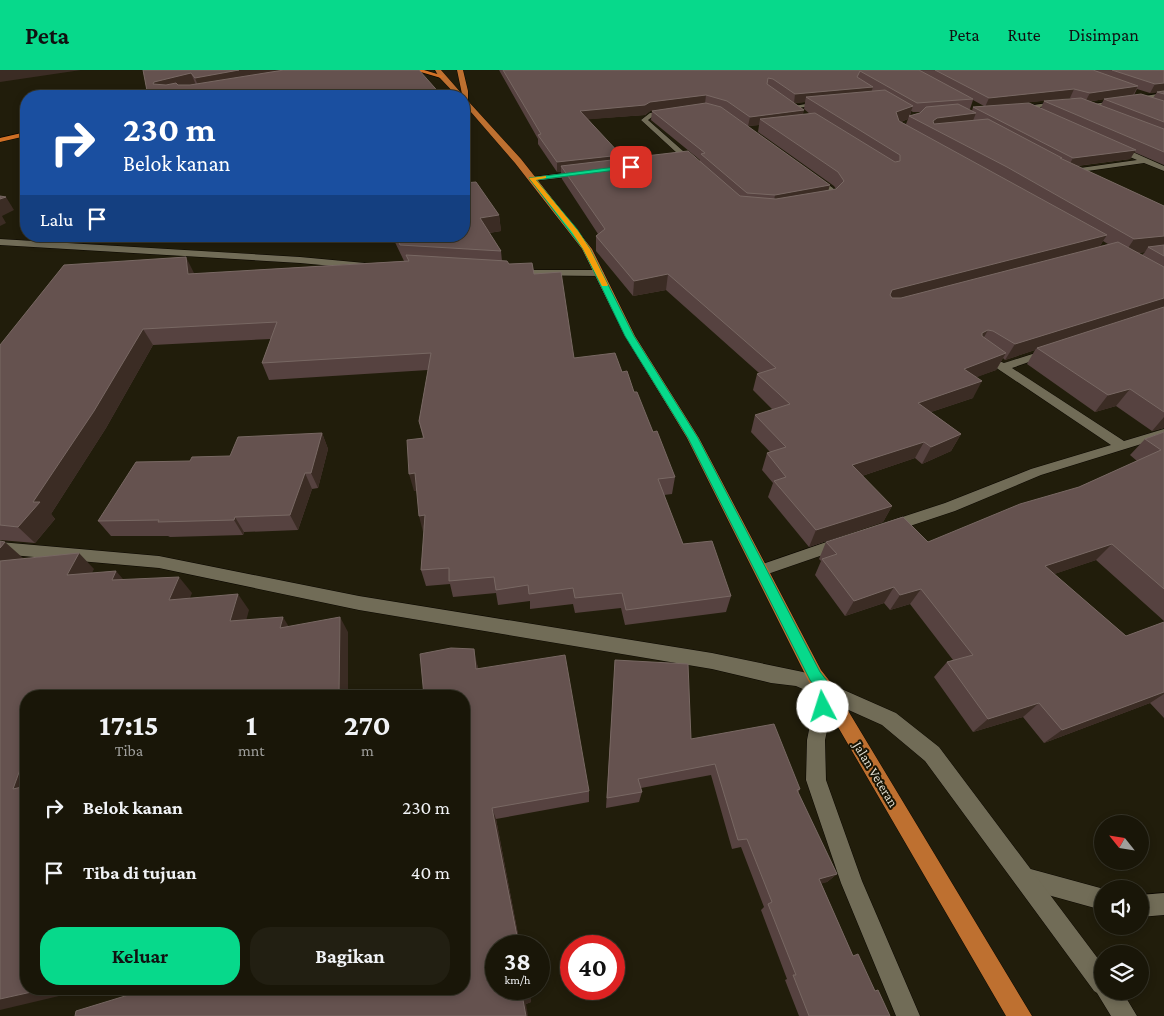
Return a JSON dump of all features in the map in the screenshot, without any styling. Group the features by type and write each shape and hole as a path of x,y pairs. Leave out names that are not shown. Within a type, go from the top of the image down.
{"highway":[{"path":"417,70 440,73"},
{"path":"460,70 466,90"},
{"name":"Jalan Veteran","path":"440,73 455,90"},
{"path":"462,80 468,75"},
{"name":"Jalan Veteran","path":"470,106 532,178 586,249 630,336 693,438 815,676 826,690 1020,1016"},
{"path":"0,133 20,129"},
{"path":"0,140 20,135"}],"street":[{"path":"1133,92 1150,98"},
{"path":"1084,106 1164,95"},
{"path":"1137,99 1155,106"},
{"path":"783,101 798,112"},
{"path":"790,107 837,102"},
{"path":"1008,109 1073,102 1102,113"},
{"path":"746,130 830,190 834,195 833,198 768,209 754,210 741,207 644,120 650,115 706,108 723,113 746,130 755,129"},
{"path":"1026,108 1043,116"},
{"path":"1102,142 1164,170"},
{"path":"1066,172 1164,159"},
{"path":"1058,167 1082,180"},
{"path":"532,178 591,172"},
{"path":"0,242 373,266"},
{"path":"503,272 598,273"},
{"path":"1002,367 1056,350"},
{"path":"987,356 1121,445"},
{"path":"875,532 950,507 1036,472 1164,433"},
{"path":"762,570 856,538"},
{"path":"0,548 159,562 359,603 490,623 712,661 771,675 797,678 889,719 932,754 1027,879 1094,972"},
{"path":"826,690 816,740 816,780 852,883 908,1016"},
{"path":"1027,879 1094,897"},
{"path":"1149,905 1164,904"},
{"path":"1114,1000 1125,1016"}],"building":[{"path":"143,70 239,70 195,78 191,73 154,82 153,84 166,85 176,83 178,85 190,85 284,70 419,70 437,90 147,90"},
{"path":"503,70 919,70 973,99 917,103 860,71 857,77 873,87 795,94 773,79 768,78 767,84 804,110 750,117 727,101 706,95 650,102 645,105 580,111 621,155 557,162 538,135 541,134"},
{"path":"935,70 1093,70 1138,86 1090,93 1074,89 989,98"},
{"path":"1112,70 1164,70 1164,83 1155,84"},
{"path":"885,90 913,106 896,112 899,121 1107,235 892,290 890,295 892,298 901,298 1118,242 1164,267 1164,298 1015,344 993,331 988,330 982,333 982,336 1006,353 964,369 982,381 918,403 961,434 931,447 924,442 852,465 892,506 816,530 774,481 786,477 767,453 786,447 755,415 790,404 757,374 776,368 668,274 634,281 596,236 605,229 561,166 688,151 740,196 776,199 836,189 844,181 838,172 760,119 815,113 895,162 900,161 900,155 806,97"},
{"path":"1141,94 1164,101 1164,122 1104,99"},
{"path":"1081,98 1164,129 1164,152 1044,101"},
{"path":"706,103 721,107 830,185 775,195 747,193 701,154 705,153 652,111"},
{"path":"1029,103 1136,150 1073,158 973,107"},
{"path":"958,104 976,113 937,118 933,121 934,124 988,119 1062,158 1060,158 1164,206 1164,236 1134,239 1007,167 909,116 920,113 926,107"},
{"path":"470,182 476,182 499,215 480,218 501,251 400,245 399,242 470,242"},
{"path":"1164,245 1164,256 1148,247"},
{"path":"406,255 507,261 509,264 532,263 534,274 561,272 574,358 615,353 622,372 627,371 634,392 637,392 653,432 657,431 675,477 658,479 683,544 712,541 731,596 626,610 622,593 575,598 573,588 529,594 528,585 496,590 494,577 449,581 449,568 421,570 425,515 419,516 415,473 409,474 407,440 424,438 419,421 431,353 262,363 277,322 143,329 94,411 33,502 40,502 18,527 0,525 0,345 64,265 186,257 188,274 409,261"},
{"path":"1164,307 1164,412 1130,389 1108,395 1037,348"},
{"path":"1164,432 1164,589 1112,544 1045,566 1126,636 1164,622 1164,692 1062,730 1039,703 988,719 947,662 973,655 921,589 900,595 894,587 854,601 822,559 837,554 826,542 903,517 928,542 1020,504 1079,487 1161,450 1145,439"},
{"path":"322,433 311,473 305,473 290,515 235,517 234,520 98,521 136,462 190,461 192,457 230,456 238,437"},
{"path":"0,541 5,542 0,548"},
{"path":"79,553 67,575 116,571 112,580 179,577 169,600 238,594 230,621 283,617 280,628 340,617 339,690 20,690 20,770 13,789 20,787 20,995 0,999 0,561"},
{"path":"451,648 474,649 476,669 565,655 589,791 492,808 517,935 485,935 485,1000 523,1000 526,1016 75,1016 76,1011 128,995 470,995 470,690 423,690 420,654"},
{"path":"615,660 688,664 691,739 774,724 800,789 797,790 837,874 819,879 853,956 858,954 875,991 878,990 890,1016 809,1016 793,975 796,975 768,904 772,902 747,839 738,840 715,764 638,779 642,792 607,798"}],"slow traffic":[{"path":"544,177 532,178 574,231 586,249 604,285"}],"route":[{"path":"631,167 532,178 542,193 559,211 586,249 630,336 675,406 693,438 815,676 826,690 823,707"}]}
